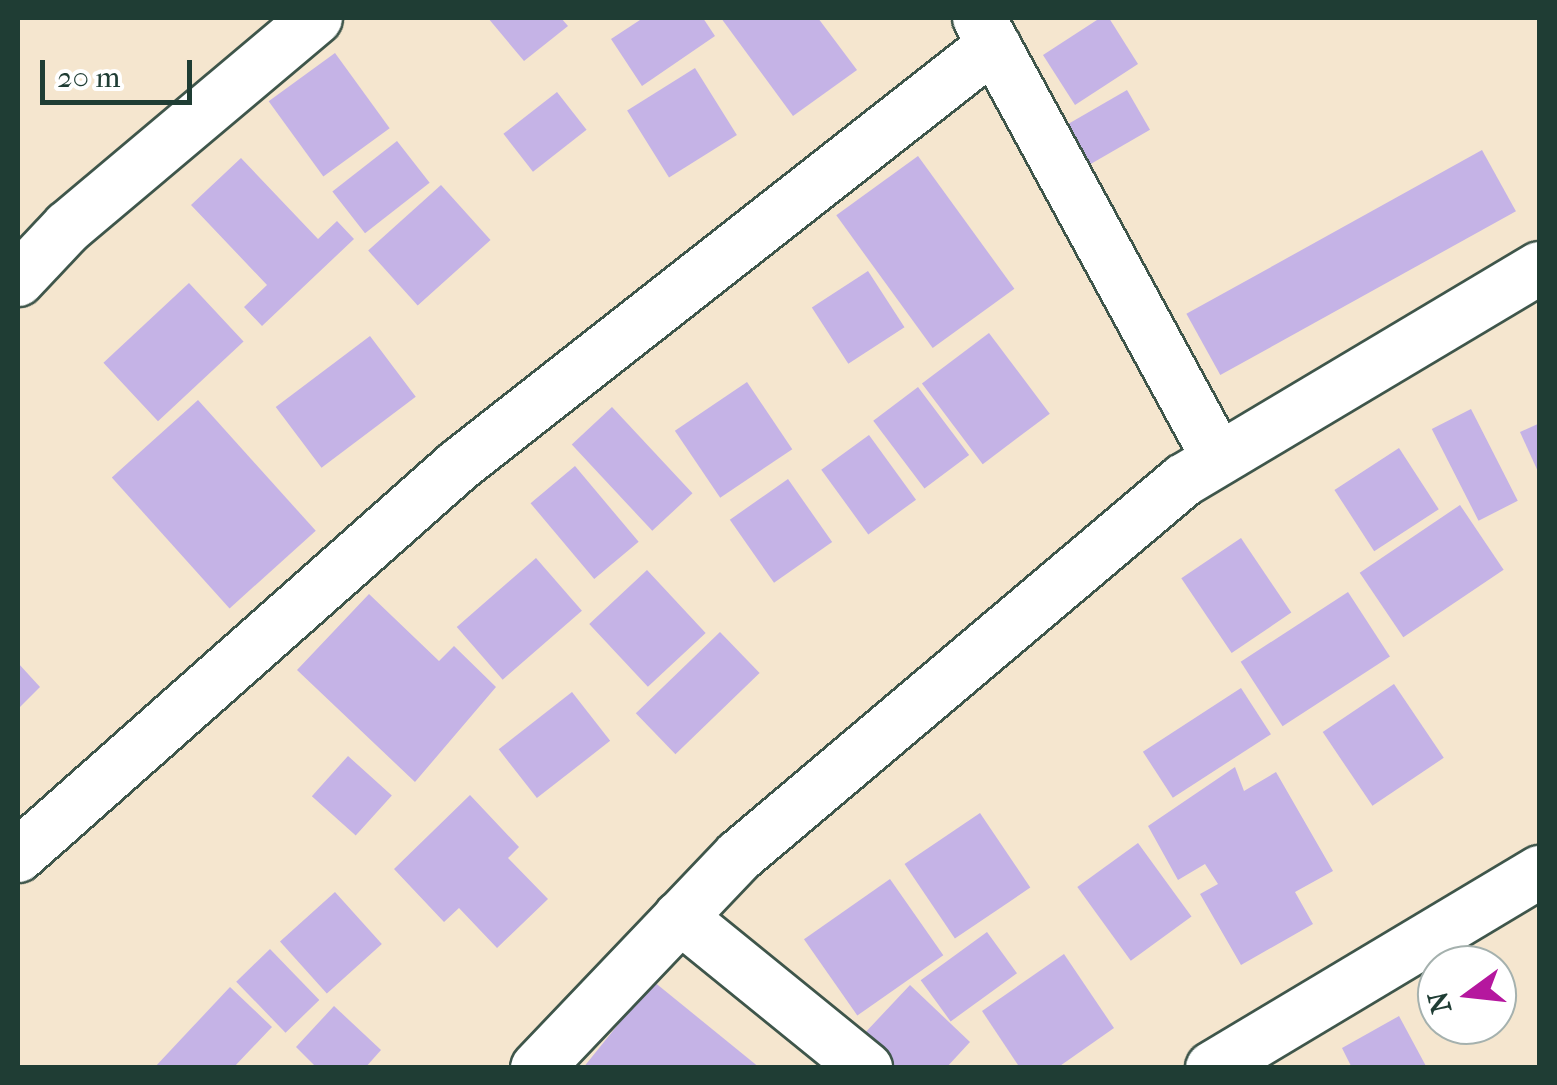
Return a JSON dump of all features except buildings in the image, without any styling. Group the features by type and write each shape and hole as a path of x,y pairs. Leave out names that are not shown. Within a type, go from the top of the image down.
{"street":[{"path":"18,280 68,227 316,18"},
{"path":"18,856 459,466 986,31 1218,458"},
{"path":"537,1068 740,856 1218,458 1540,268"},
{"path":"1212,1068 1540,872"},
{"path":"680,917 866,1068"}]}
